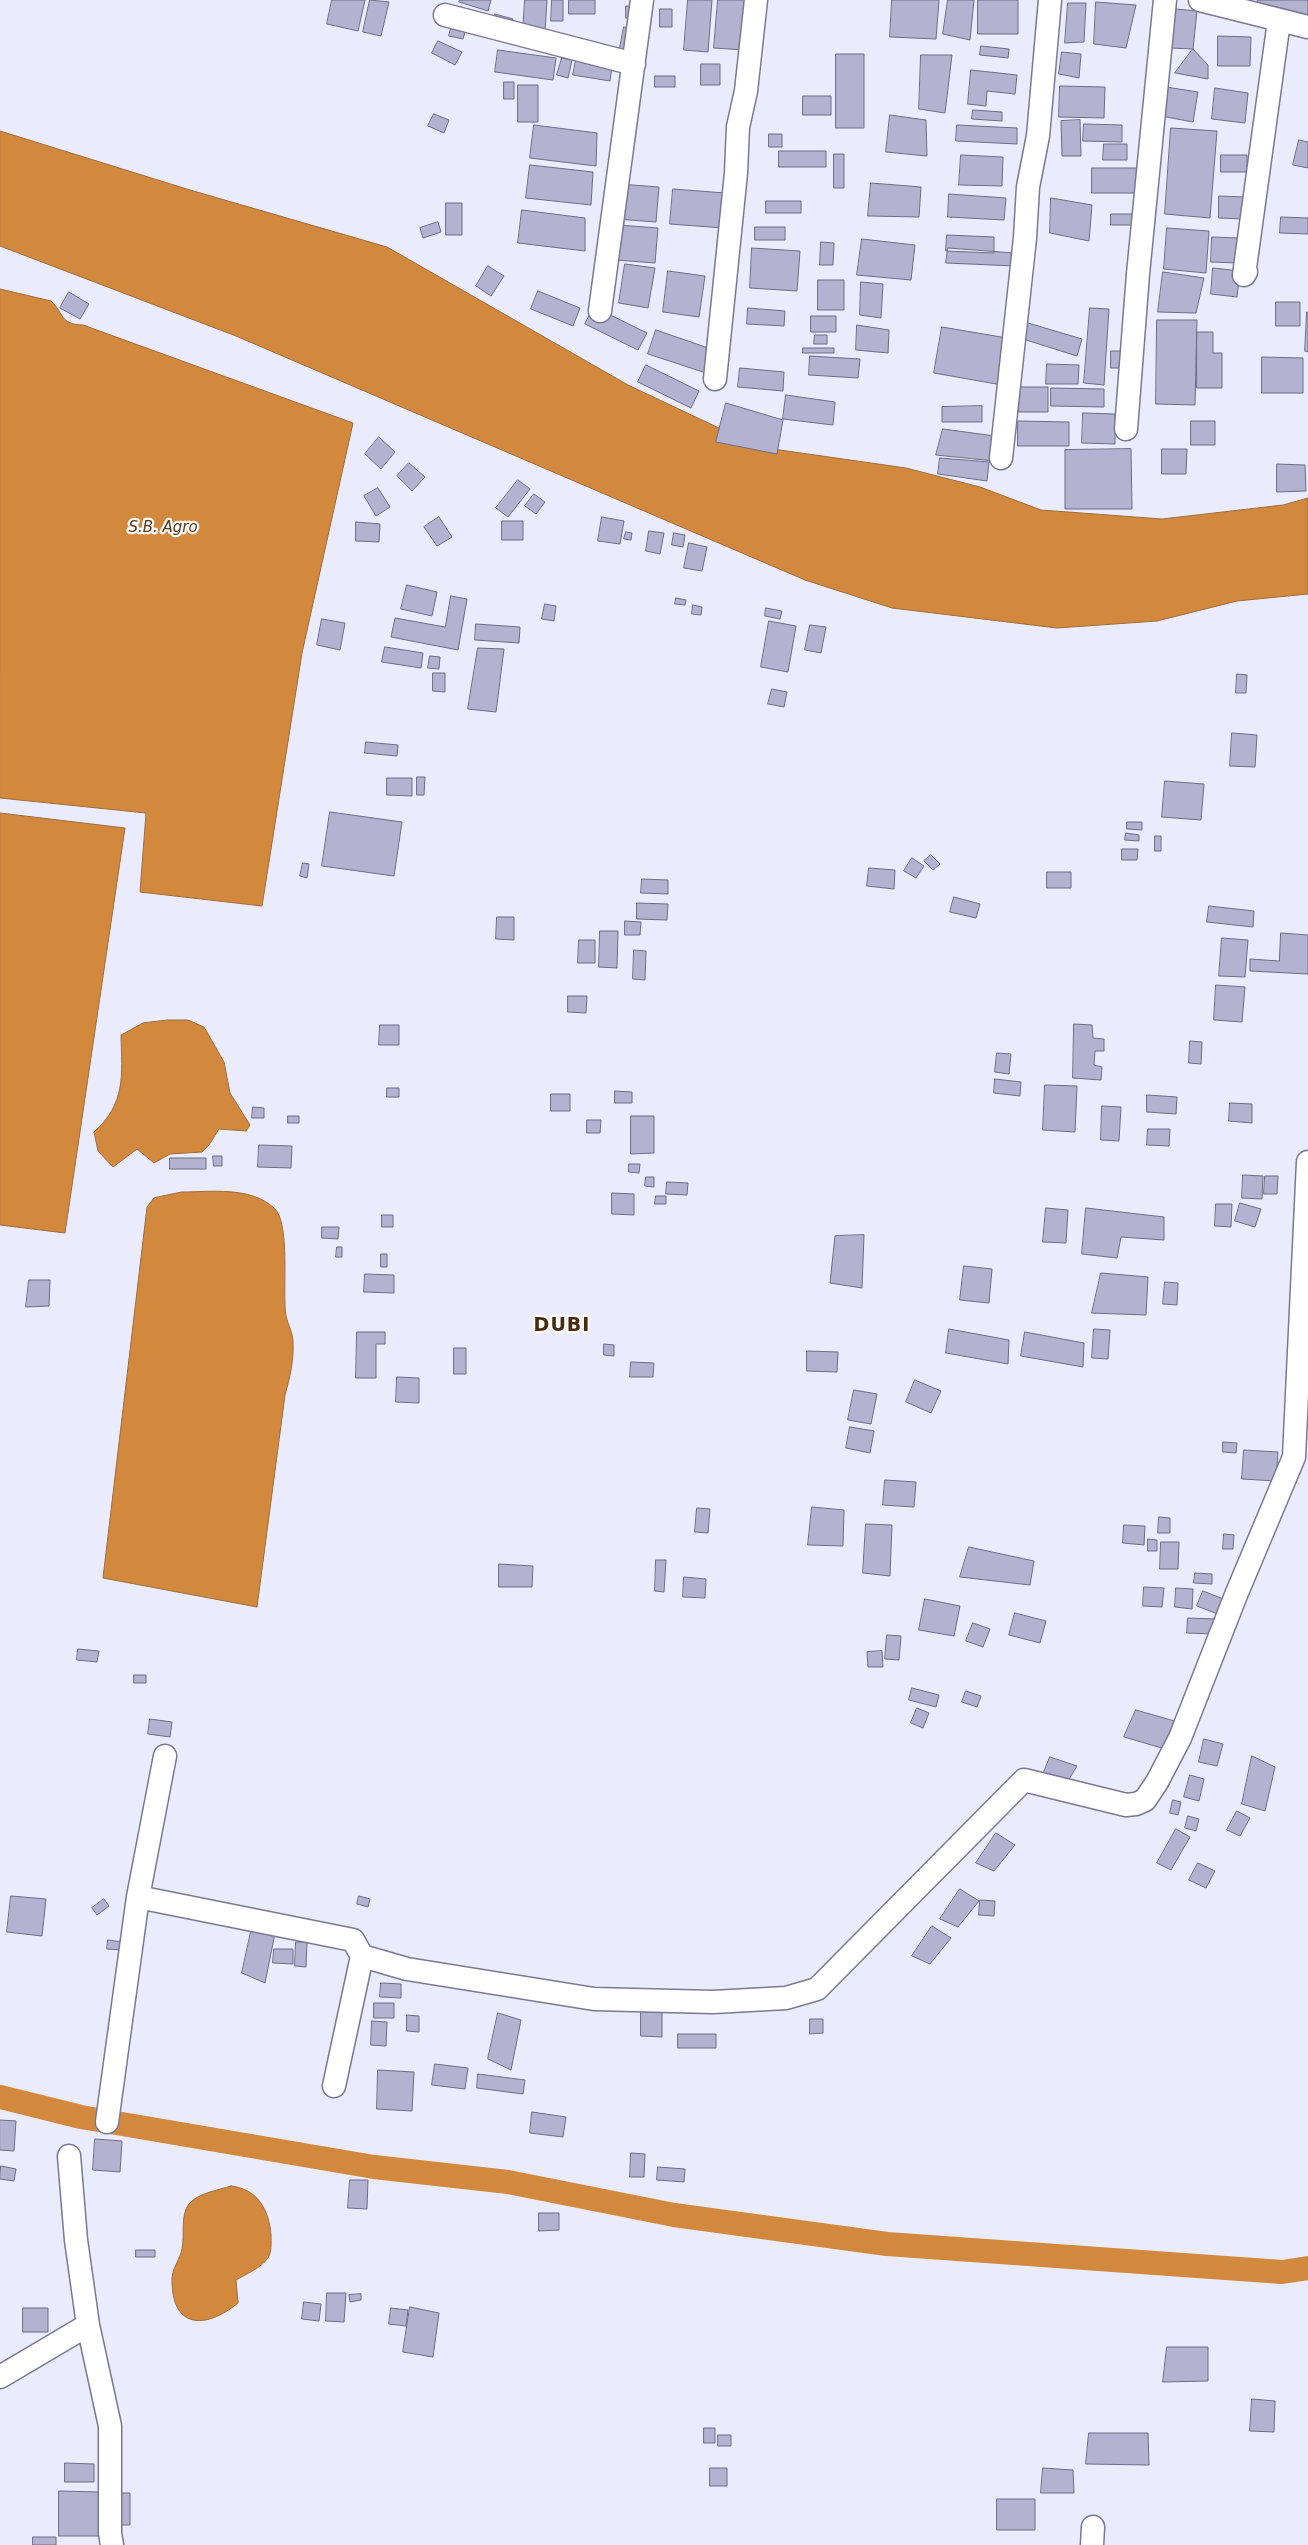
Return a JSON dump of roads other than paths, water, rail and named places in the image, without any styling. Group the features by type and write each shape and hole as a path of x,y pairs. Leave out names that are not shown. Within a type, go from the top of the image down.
{"street":[{"path":"600,311 642,0"},
{"path":"715,379 736,173 738,127 746,91 756,0"},
{"path":"1001,458 1026,238 1028,187 1038,136 1050,0"},
{"path":"1126,429 1138,274 1165,0"},
{"path":"1200,0 1308,28"},
{"path":"445,15 634,64"},
{"path":"1246,272 1244,275 1279,21"},
{"path":"362,1956 407,1969 594,1999 713,2002 786,1998 817,1989 1024,1780 1126,1805 1136,1804 1145,1800 1157,1782 1180,1738 1236,1595 1294,1457 1308,1162"},
{"path":"107,2122 138,1897 165,1756"},
{"path":"138,1897 354,1940 362,1956 334,2086"},
{"path":"69,2156 76,2240 88,2326 110,2426 110,2533 112,2545"},
{"path":"0,2377 88,2326"}],"water":[{"path":"0,131 190,190 387,247 628,385 759,447 906,468 980,487 1041,510 1162,519 1283,505 1308,498 1308,594 1237,601 1157,621 1057,628 892,608 805,580 236,336 0,246"},
{"name":"S.B. Agro","path":"0,289 51,301 70,323 83,325 353,423 302,653 262,906 140,892 146,813 0,798"},
{"path":"0,813 125,828 65,1233 0,1225"},
{"path":"188,1020 204,1027 224,1062 230,1093 250,1125 246,1131 219,1129 202,1152 170,1154 154,1163 137,1149 113,1167 98,1151 94,1132 112,1110 117,1099 122,1063 121,1035 143,1023"},
{"path":"218,1191 254,1196 274,1208 279,1216 282,1228 285,1259 285,1305 286,1316 293,1339 293,1355 285,1395 257,1607 103,1578 147,1207 154,1198 182,1192"},
{"path":"231,2186 248,2191 255,2196 265,2209 270,2226 270,2252 268,2258 261,2265 236,2280 238,2303 214,2318 192,2320 177,2307 173,2295 172,2278 182,2249 186,2209 198,2197"}],"waterway":[{"path":"0,2097 81,2117 374,2167 508,2182 674,2215 887,2244 1282,2272 1308,2268"}],"district":[{"name":"DUBI","path":"562,1326"}]}
